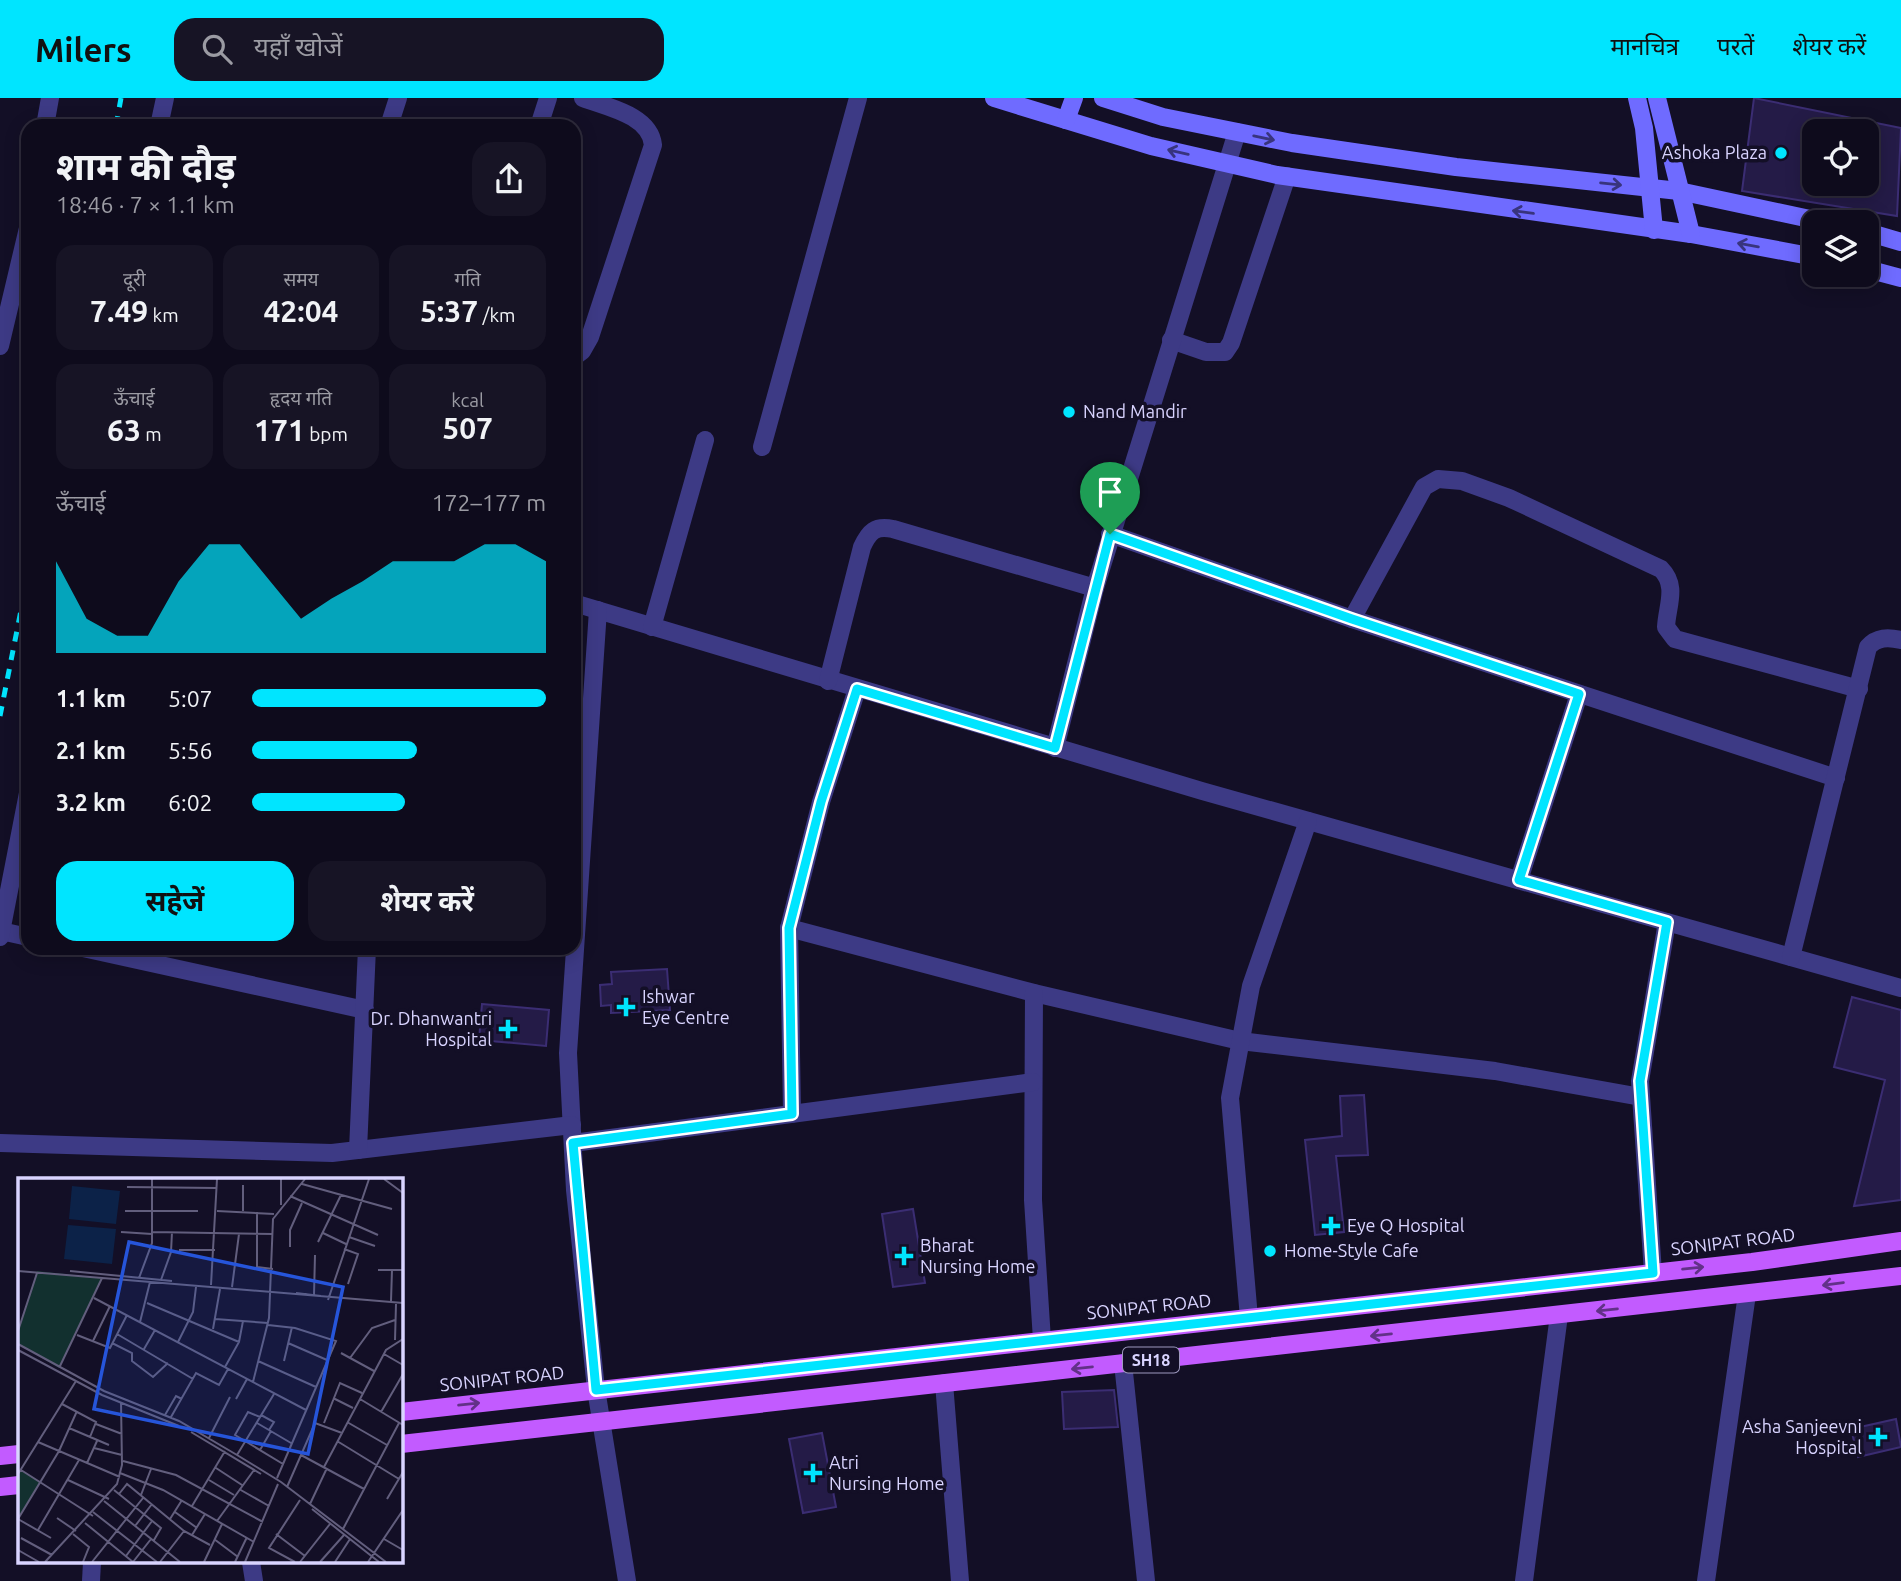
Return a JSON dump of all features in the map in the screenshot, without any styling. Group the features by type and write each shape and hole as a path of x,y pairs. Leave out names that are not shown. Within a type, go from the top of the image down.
{"main road":[{"path":"994,98 1151,146 1287,176 1691,234 1802,255"},
{"path":"1066,120 1074,98"},
{"path":"1102,98 1163,117 1292,143 1457,167 1679,191 1802,217"},
{"path":"1637,98 1644,128 1654,230"},
{"path":"1657,98 1691,234"},
{"path":"1879,236 1901,242"},
{"path":"1879,272 1901,278"},
{"name":"SONIPAT ROAD","path":"402,1412 1653,1273 1901,1241"},
{"name":"SH18","path":"402,1444 1901,1276"},
{"path":"0,1456 18,1454"},
{"path":"0,1487 18,1485"}],"street":[{"path":"46,119 50,98"},
{"path":"160,119 165,98"},
{"path":"391,119 398,98"},
{"path":"540,119 548,98"},
{"path":"581,352 590,337 653,145 652,135 639,121 583,98"},
{"path":"762,447 858,98"},
{"path":"1055,748 1110,534 1237,132"},
{"path":"1171,340 1206,352 1225,352 1231,343 1287,176"},
{"path":"0,346 21,258"},
{"path":"652,627 705,440"},
{"path":"1352,619 1424,487 1438,479 1450,479 1509,498 1661,569 1670,581 1666,627 1675,639 1859,689"},
{"path":"828,681 862,547 868,533 877,528 893,529 1095,588"},
{"path":"1110,534 1352,619 1836,778"},
{"path":"581,605 1055,748 1901,988"},
{"path":"581,788 598,610"},
{"path":"1791,957 1868,647 1874,641 1901,640"},
{"path":"792,1114 789,928 821,802 857,689"},
{"path":"1519,880 1579,694"},
{"path":"1249,1318 1230,1098 1251,986 1308,821"},
{"path":"21,830 1,934 21,936"},
{"path":"1653,1273 1640,1081 1667,922"},
{"path":"789,928 1034,993 1240,1041 1496,1071 1641,1097"},
{"path":"115,955 365,1010"},
{"path":"358,1150 367,955"},
{"path":"573,955 568,1053 572,1134 596,1390 626,1581"},
{"path":"1034,993 1033,1200 1042,1340"},
{"path":"0,1143 332,1153 792,1114 1034,1082"},
{"path":"1706,1581 1747,1294"},
{"path":"1524,1581 1559,1315"},
{"path":"1123,1363 1146,1581"},
{"path":"944,1383 960,1581"}],"building":[{"name":"Ashoka Plaza","path":"1754,98 1857,119 1802,119 1802,196 1879,196 1879,124 1901,128 1897,216 1879,213 1879,210 1860,210 1742,191"},
{"path":"667,969 670,1010 611,1013 611,1005 601,1006 600,985 612,984 611,972"},
{"path":"1852,997 1901,1010 1901,1200 1854,1206 1885,1080 1834,1067"},
{"path":"482,1004 549,1010 546,1046 479,1040"},
{"path":"1364,1095 1368,1155 1336,1156 1344,1232 1315,1235 1305,1140 1342,1136 1340,1096"},
{"path":"913,1209 925,1283 893,1287 882,1214"},
{"path":"1114,1390 1118,1427 1064,1429 1062,1392"},
{"path":"1896,1419 1901,1447 1858,1457 1851,1429"},
{"path":"822,1433 836,1507 803,1513 789,1439"}],"railway":[{"path":"117,119 121,98"},
{"path":"0,716 21,610"}],"place":[{"name":"Ashoka Plaza","path":"1781,153"},
{"name":"Nand Mandir","path":"1069,412"},
{"name":"Ishwar Eye Centre","path":"626,1007"},
{"name":"Dr. Dhanwantri Hospital","path":"508,1029"},
{"name":"Eye Q Hospital","path":"1331,1226"},
{"name":"Home-Style Cafe","path":"1270,1251"},
{"name":"Bharat Nursing Home","path":"904,1256"},
{"name":"Asha Sanjeevni Hospital","path":"1878,1437"},
{"name":"Atri Nursing Home","path":"813,1473"}],"route":[{"path":"1110,534 1352,619 1579,694 1519,880 1667,922 1640,1081 1653,1273 596,1390 575,1190 573,1143 792,1114 789,928 821,802 857,689 1055,748 1110,534"}]}
